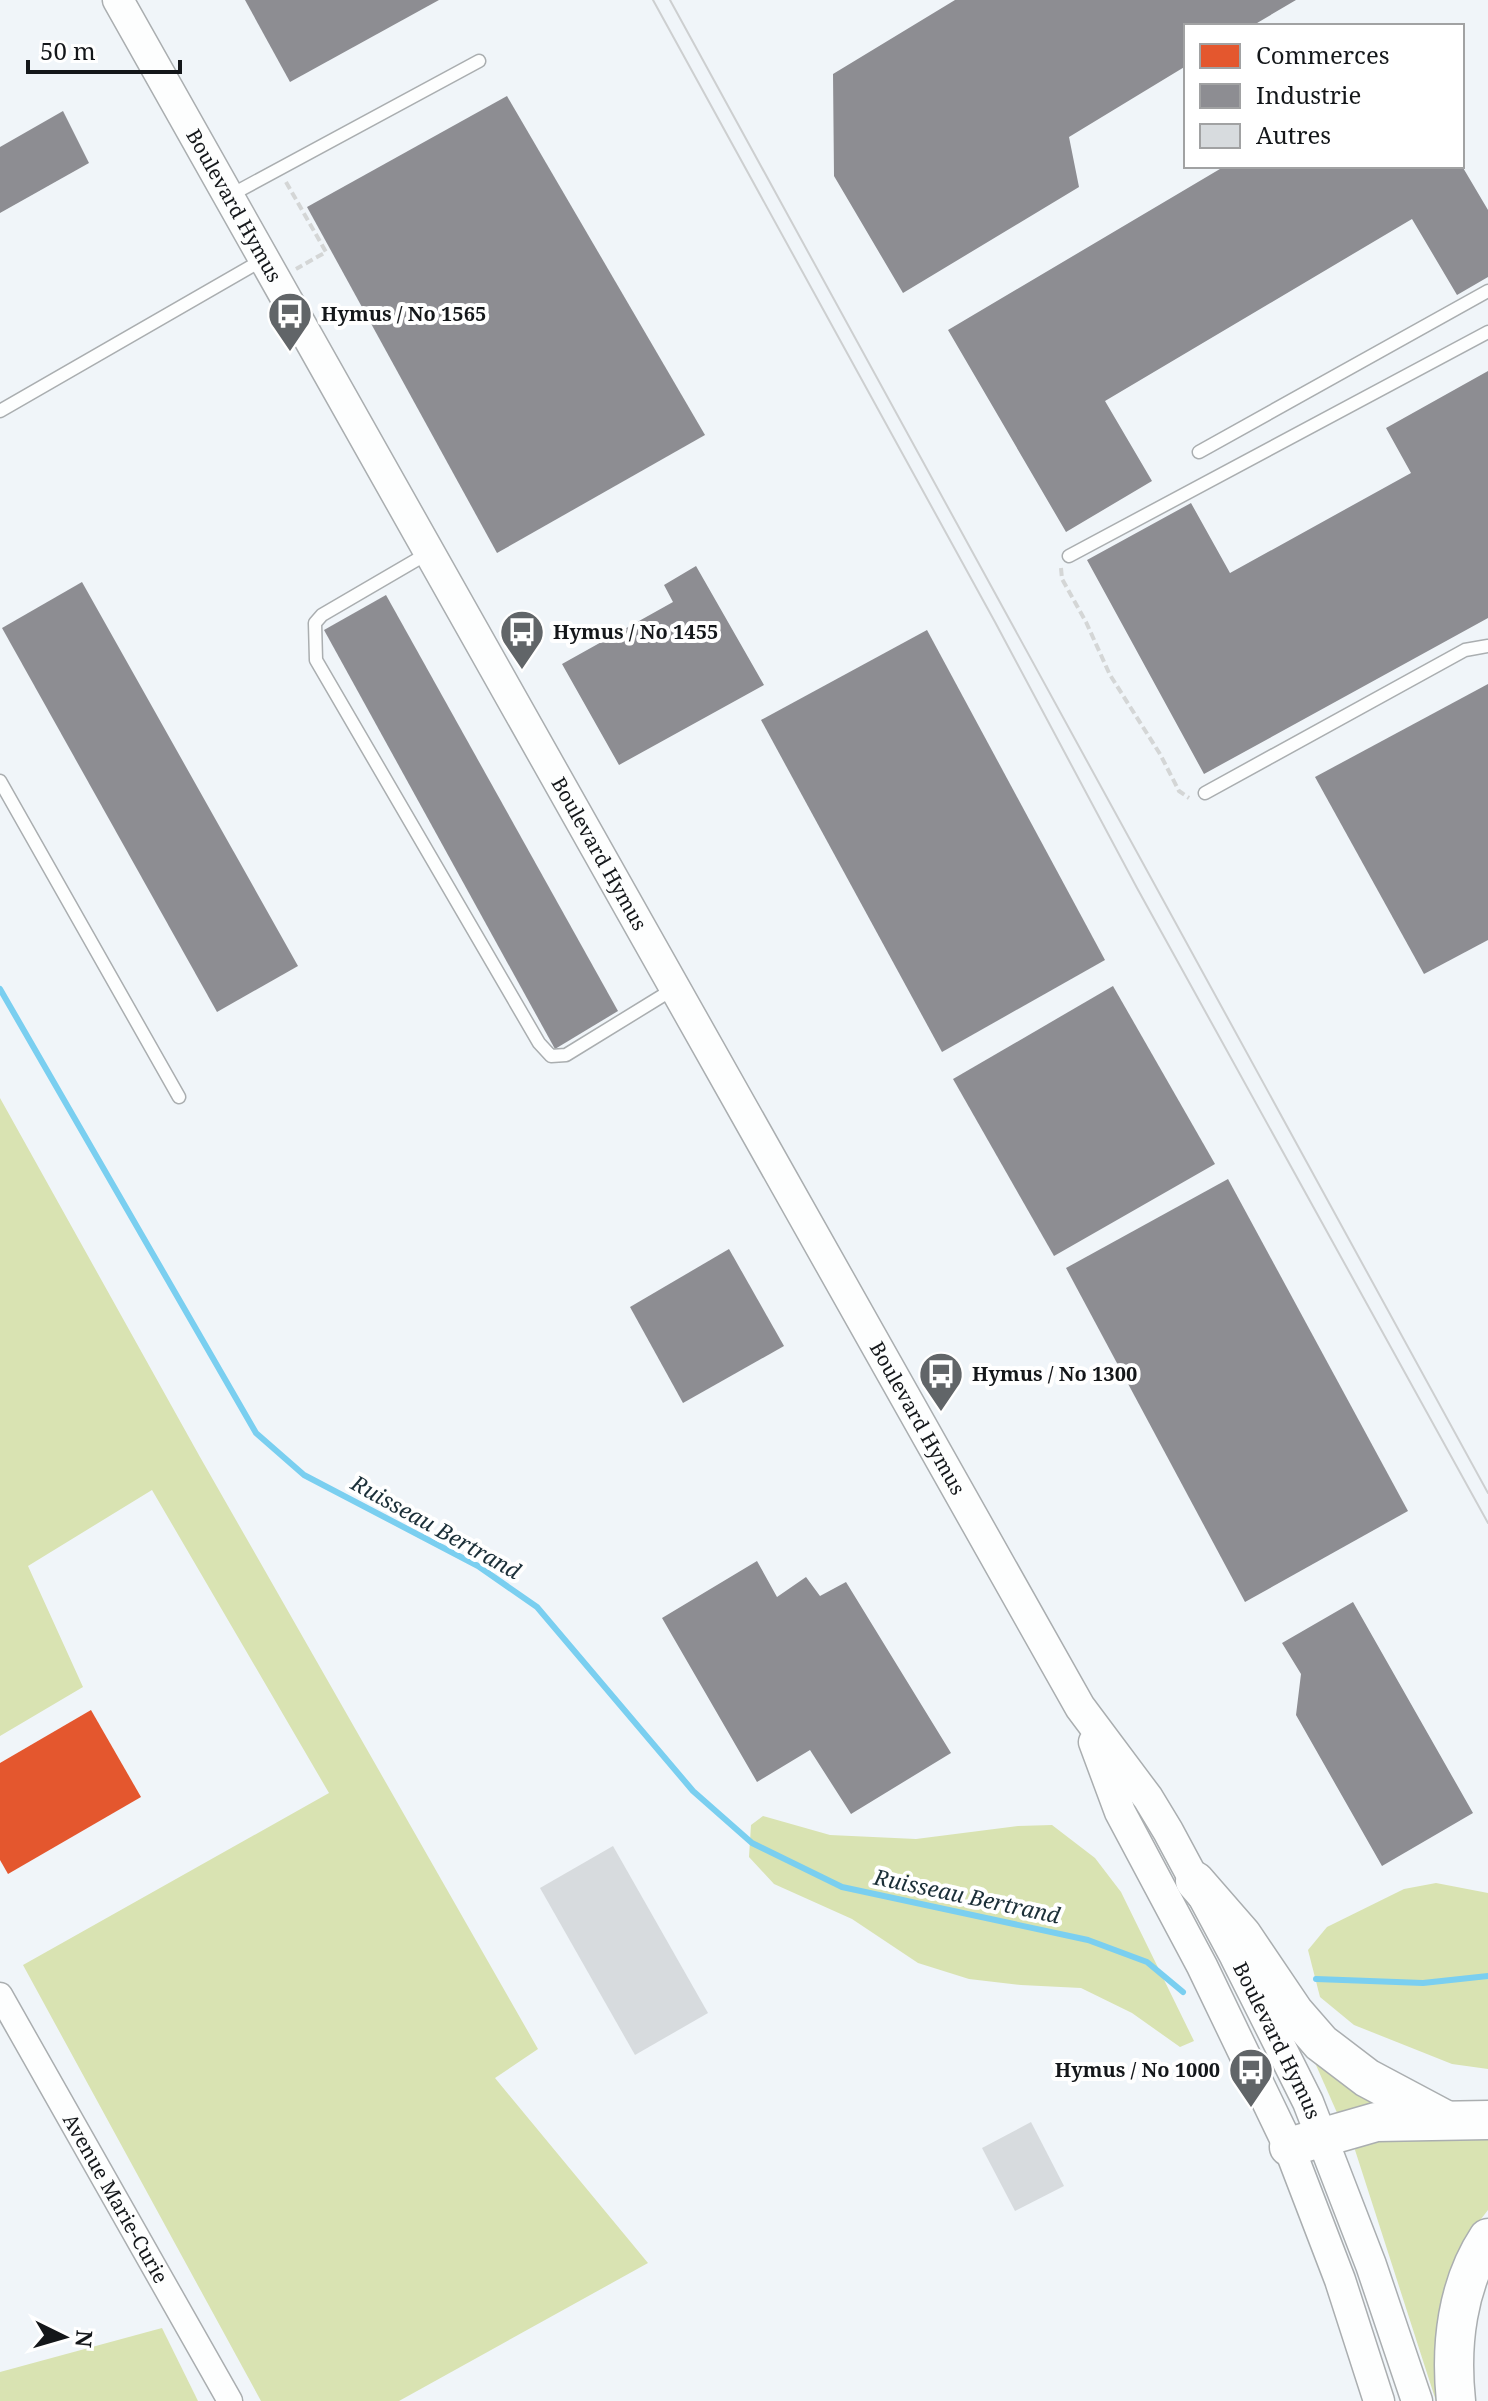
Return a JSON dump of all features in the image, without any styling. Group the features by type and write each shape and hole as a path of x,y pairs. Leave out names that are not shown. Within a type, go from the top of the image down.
{"main road":[{"path":"1195,1881 1242,1935 1294,2012 1321,2043 1367,2078 1444,2119"},
{"path":"1305,2142 1376,2122 1488,2120"},
{"path":"1456,2401 1455,2344 1459,2309 1474,2262 1488,2238"}],"street":[{"name":"Boulevard Hymus","path":"118,0 1080,1707 1148,1798 1195,1881 1292,2070 1305,2142 1340,2280 1379,2401"},
{"name":"Boulevard Hymus","path":"1080,1707 1120,1812 1202,1966 1305,2142 1371,2265 1417,2401"},
{"name":"Avenue Marie-Curie","path":"0,1995 230,2401"}],"lane":[{"path":"229,196 479,61"},
{"path":"0,411 264,259"},
{"path":"1199,452 1488,291"},
{"path":"1069,556 1488,332"},
{"path":"430,552 322,615 315,623 316,660 539,1043 551,1056 566,1055 675,988"},
{"path":"1205,793 1465,650 1488,646"},
{"path":"0,781 179,1097"}],"path":[{"path":"295,270 328,251 296,199"},
{"path":"1069,556 1060,569 1062,579 1110,675 1160,754 1179,791 1193,800 1205,793"}],"green space":[{"path":"0,1098 200,1457 538,2049 495,2078 648,2263 399,2401 261,2401 23,1965 329,1793 152,1490 28,1566 83,1687 0,1736"},
{"path":"763,1816 830,1835 916,1839 1018,1826 1052,1825 1095,1858 1121,1892 1194,2041 1180,2047 1132,2013 1081,1988 969,1979 918,1963 852,1919 774,1884 749,1857 751,1825"},
{"path":"1436,1883 1488,1893 1488,2069 1452,2064 1354,2025 1320,1997 1308,1950 1327,1927 1404,1889"},
{"path":"1301,2031 1392,2101 1338,2115"},
{"path":"1488,2134 1488,2210 1471,2232 1442,2401 1436,2401 1355,2150 1357,2143 1365,2139"},
{"path":"162,2328 198,2401 0,2401 0,2372"}],"building: Commerces":[{"path":"91,1710 141,1797 8,1874 0,1860 0,1763"}],"building: Industrie":[{"path":"245,0 439,0 290,82"},
{"path":"955,0 1296,0 1255,24 1184,24 1184,67 1069,137 1079,187 903,293 834,176 833,74"},
{"path":"507,96 705,435 497,553 307,207"},
{"path":"63,111 89,163 0,213 0,147"},
{"path":"1222,168 1463,168 1488,210 1488,277 1457,295 1412,219 1105,401 1152,481 1066,532 948,330"},
{"path":"1488,371 1488,618 1204,774 1087,560 1191,503 1230,573 1411,473 1386,428"},
{"path":"696,566 764,685 619,765 562,664 673,602 664,585"},
{"path":"82,582 298,966 217,1012 2,628"},
{"path":"386,595 618,1011 555,1049 324,630"},
{"path":"927,630 1105,960 942,1052 761,720"},
{"path":"1488,684 1488,940 1424,974 1315,777"},
{"path":"1113,986 1215,1164 1054,1256 953,1079"},
{"path":"1228,1179 1408,1511 1245,1602 1066,1268"},
{"path":"729,1249 784,1346 683,1403 630,1307"},
{"path":"757,1561 777,1597 806,1577 820,1596 846,1582 951,1753 851,1814 810,1750 757,1782 662,1618"},
{"path":"1353,1602 1473,1813 1382,1866 1296,1715 1301,1674 1282,1643"}],"building: Autres":[{"path":"613,1846 708,2013 635,2055 540,1888"},
{"path":"1031,2122 1064,2186 1015,2211 982,2148"}],"waterway":[{"name":"Ruisseau Bertrand","path":"0,989 256,1433 304,1475 478,1566 537,1607 693,1791 752,1843 842,1887 1088,1940 1147,1962 1183,1992"},
{"name":"Ruisseau Bertrand","path":"1316,1979 1423,1983 1488,1976"}],"tram line":[{"path":"653,0 995,622 1137,888 1488,1523"},
{"path":"670,0 1488,1493"}],"place":[{"name":"Hymus / No 1565","path":"290,353"},
{"name":"Hymus / No 1455","path":"522,671"},
{"name":"Hymus / No 1300","path":"941,1413"},
{"name":"Hymus / No 1000","path":"1251,2109"}]}
